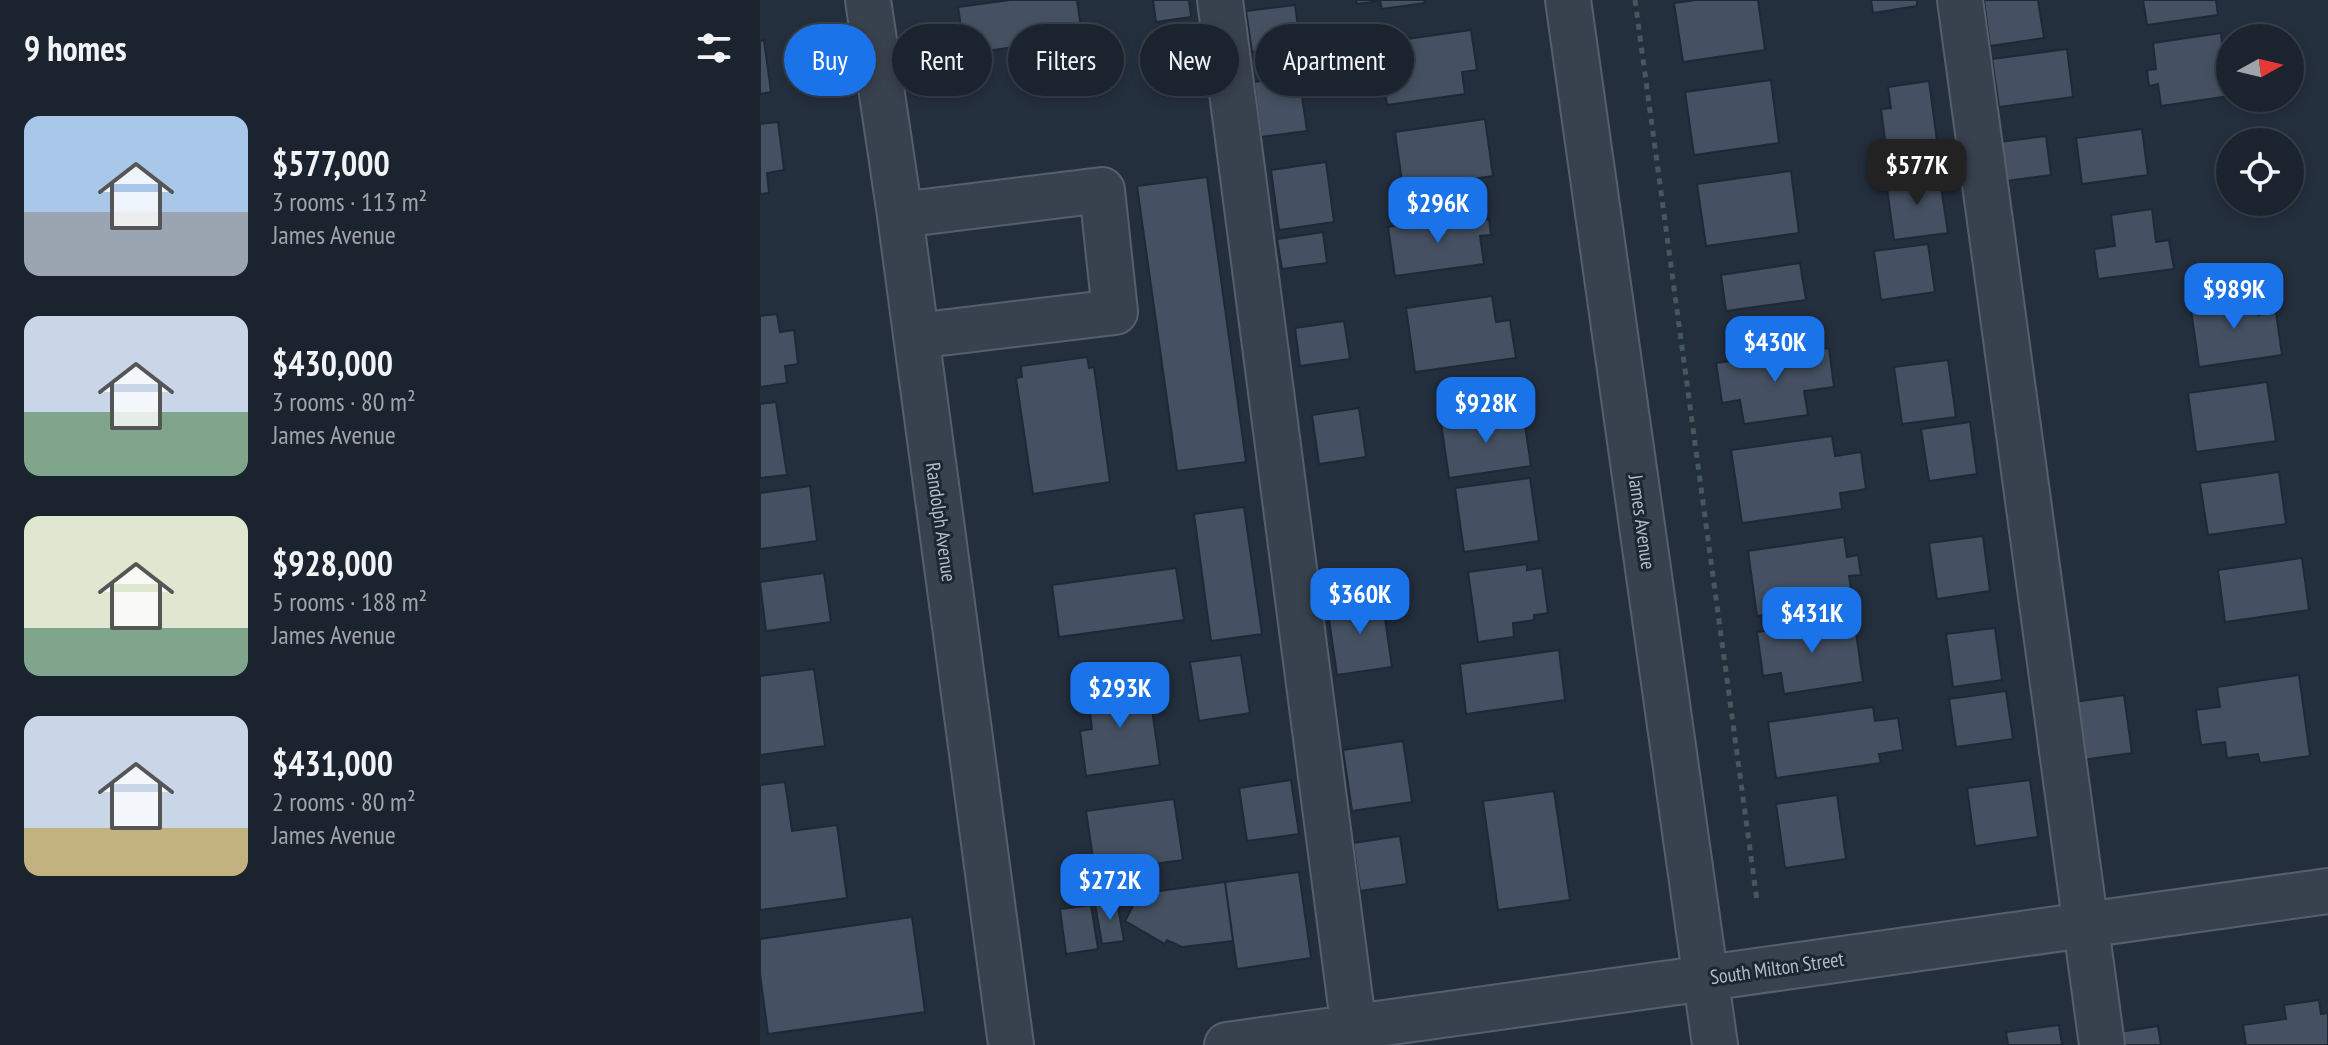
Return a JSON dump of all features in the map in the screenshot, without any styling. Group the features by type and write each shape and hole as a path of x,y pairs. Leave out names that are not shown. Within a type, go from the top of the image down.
{"street":[{"name":"Randolph Avenue","path":"868,0 900,215 1011,1045"},
{"path":"1220,0 1355,1036"},
{"name":"James Avenue","path":"1568,0 1715,1045"},
{"path":"1960,0 2102,1045"},
{"path":"900,215 1102,190 1115,312 916,336"},
{"name":"South Milton Street","path":"1227,1045 1355,1036 1706,978 2328,891"}],"path":[{"path":"1635,0 1757,901"}],"building":[{"path":"1010,0 1077,0 1081,24 1008,24 1008,48 992,50 992,24 961,24 958,7"},
{"path":"1153,0 1189,0 1191,17 1156,22"},
{"path":"1356,0 1424,0 1425,3 1382,9 1380,1 1357,4"},
{"path":"1758,0 1765,50 1683,62 1674,3"},
{"path":"1871,0 1917,0 1917,6 1873,13"},
{"path":"1984,0 2038,0 2044,38 1990,46"},
{"path":"2143,0 2216,0 2218,15 2147,25"},
{"path":"1295,5 1298,24 1255,24 1255,52 1252,52 1246,11"},
{"path":"1471,30 1477,70 1462,72 1465,94 1387,105 1386,96 1414,96 1414,38"},
{"path":"2216,34 2216,98 2161,106 2158,84 2149,86 2147,70 2156,69 2153,43"},
{"path":"764,40 771,92 760,94 760,41"},
{"path":"2067,49 2073,97 1999,107 1992,59"},
{"path":"1771,80 1779,143 1694,155 1685,92"},
{"path":"1929,81 1938,148 1887,155 1881,109 1891,108 1888,87"},
{"path":"1256,96 1302,96 1307,131 1261,137"},
{"path":"1485,119 1493,176 1403,189 1395,132"},
{"path":"778,122 784,170 767,173 769,193 760,194 760,124"},
{"path":"2142,129 2148,175 2082,184 2076,138"},
{"path":"2046,136 2051,175 2006,181 2000,142"},
{"path":"1326,162 1334,222 1279,230 1271,170"},
{"path":"1791,171 1799,233 1706,246 1697,184"},
{"path":"1939,174 1948,233 1894,240 1886,181"},
{"path":"1207,177 1246,462 1177,471 1137,186"},
{"path":"2152,209 2156,242 2169,240 2174,269 2098,279 2094,249 2115,246 2111,215"},
{"path":"1477,214 1478,220 1489,219 1491,235 1480,236 1484,264 1395,276 1388,227"},
{"path":"1323,232 1327,263 1282,269 1277,239"},
{"path":"1928,244 1935,292 1881,300 1874,251"},
{"path":"1800,263 1806,300 1726,311 1721,275"},
{"path":"2255,293 2258,315 2276,312 2282,355 2199,367 2190,302"},
{"path":"1492,296 1496,322 1510,320 1516,358 1415,372 1406,308"},
{"path":"777,314 780,332 794,330 798,364 785,366 787,383 760,387 760,316"},
{"path":"1344,321 1350,359 1300,366 1295,328"},
{"path":"1829,348 1834,387 1804,391 1808,415 1744,424 1740,400 1722,403 1716,363"},
{"path":"1087,357 1089,368 1094,367 1110,482 1033,494 1016,378 1022,377 1021,366"},
{"path":"1948,360 1956,417 1902,424 1894,367"},
{"path":"2267,382 2276,441 2196,452 2188,393"},
{"path":"776,402 787,475 760,478 760,404"},
{"path":"1359,408 1366,457 1319,464 1312,415"},
{"path":"1523,412 1531,466 1449,478 1441,423"},
{"path":"1970,422 1977,474 1929,481 1921,429"},
{"path":"1832,436 1835,456 1861,452 1866,489 1840,493 1842,509 1742,523 1731,450"},
{"path":"2279,472 2286,524 2208,535 2200,483"},
{"path":"1530,478 1539,541 1464,552 1455,488"},
{"path":"810,486 817,541 760,549 760,493"},
{"path":"1244,507 1262,634 1211,641 1194,514"},
{"path":"1983,536 1990,591 1937,599 1929,543"},
{"path":"1844,537 1847,557 1858,555 1861,575 1849,576 1853,602 1757,616 1748,551"},
{"path":"2302,558 2309,610 2225,622 2218,570"},
{"path":"1527,564 1527,570 1542,568 1548,613 1534,615 1534,620 1513,623 1514,637 1478,642 1468,572"},
{"path":"1176,568 1184,620 1059,637 1052,585"},
{"path":"824,573 831,622 766,631 760,582"},
{"path":"1382,598 1392,667 1337,675 1327,606"},
{"path":"1854,618 1863,682 1784,694 1781,673 1763,676 1757,632"},
{"path":"1995,628 2002,680 1953,687 1946,634"},
{"path":"1559,650 1565,700 1466,714 1460,664"},
{"path":"1241,655 1250,713 1199,721 1190,662"},
{"path":"814,669 825,746 760,755 760,676"},
{"path":"2299,675 2310,756 2260,763 2258,754 2227,758 2225,742 2201,745 2196,710 2220,707 2217,687"},
{"path":"1148,681 1160,765 1086,776 1080,731 1092,729 1087,690"},
{"path":"2006,691 2013,739 1956,747 1949,699"},
{"path":"2124,695 2132,753 2082,760 2074,702"},
{"path":"1873,707 1875,721 1898,718 1903,750 1879,754 1881,763 1776,778 1768,722"},
{"path":"1403,741 1412,802 1352,811 1343,750"},
{"path":"1291,780 1299,834 1247,841 1239,788"},
{"path":"2030,780 2038,837 1975,846 1967,788"},
{"path":"785,782 792,831 837,825 847,898 760,910 760,785"},
{"path":"1554,791 1570,900 1498,910 1483,801"},
{"path":"1837,795 1846,859 1785,868 1776,804"},
{"path":"1174,799 1183,860 1095,872 1086,811"},
{"path":"1400,836 1407,884 1360,891 1353,843"},
{"path":"1299,872 1311,958 1237,969 1225,882"},
{"path":"1225,882 1233,941 1182,947 1167,940 1165,944 1125,921 1133,906 1130,895"},
{"path":"1117,901 1124,941 1102,944 1095,904"},
{"path":"1091,905 1098,949 1066,954 1060,909"},
{"path":"912,917 925,1012 768,1034 760,974 760,939"},
{"path":"2319,1000 2321,1014 2328,1013 2328,1045 2246,1045 2243,1025 2286,1019 2284,1005"},
{"path":"2059,1025 2062,1045 2008,1045 2006,1032"},
{"path":"2158,1026 2161,1045 2120,1045 2119,1032"}]}
